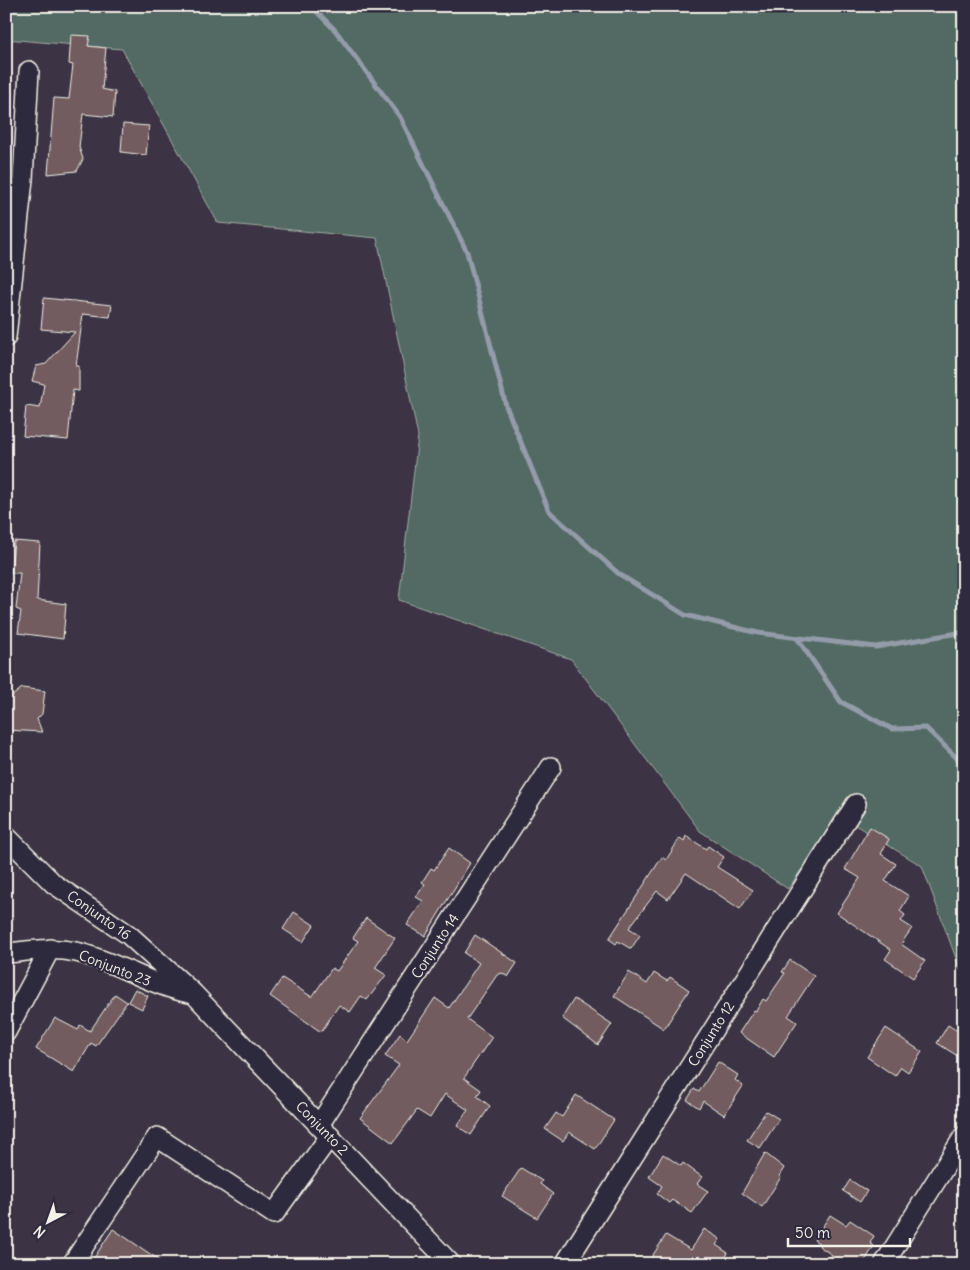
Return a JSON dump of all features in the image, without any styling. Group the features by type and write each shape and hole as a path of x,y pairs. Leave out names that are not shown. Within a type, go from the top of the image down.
{"street":[{"path":"6,337 23,179 30,72"},
{"name":"Conjunto 14","path":"72,1264 157,1137 274,1214 551,767"},
{"name":"Conjunto 12","path":"565,1264 856,804"},
{"name":"Conjunto 16","path":"6,836 54,884 129,935 193,993"},
{"path":"6,1032 50,949"},
{"name":"Conjunto 23","path":"6,953 50,949 77,952 151,982 193,993"},
{"name":"Conjunto 2","path":"193,993 451,1264"},
{"path":"884,1264 964,1136"}],"green space":[{"path":"6,6 964,6 964,980 922,866 839,815 788,889 700,831 571,659 399,600 418,436 377,238 218,223 122,49 6,39"}],"building":[{"path":"71,35 90,36 88,46 106,48 102,89 115,92 113,117 83,114 79,147 83,159 77,171 48,174 54,98 69,99 73,65 69,64"},
{"path":"123,124 149,126 146,155 121,152"},
{"path":"44,298 112,305 110,317 83,314 76,366 79,366 79,391 73,390 68,440 23,436 26,406 40,408 44,384 32,381 36,366 46,364 75,332 41,329"},
{"path":"14,541 40,543 37,600 66,604 63,639 18,633 21,611 16,609 20,573 11,573"},
{"path":"22,688 45,691 42,714 37,719 42,732 6,730 6,701"},
{"path":"870,827 889,839 881,854 896,864 885,881 909,896 900,911 905,915 901,921 912,928 901,944 925,961 913,978 885,959 891,950 837,913 860,878 845,869"},
{"path":"686,836 706,849 708,846 724,857 717,867 753,890 740,909 686,873 668,899 657,891 629,928 640,935 631,949 618,941 616,944 609,939 662,857 666,860 680,838 684,841"},
{"path":"449,848 470,863 425,936 407,925 423,901 416,897 425,884 422,882 431,868 434,870"},
{"path":"294,912 314,925 303,942 283,929"},
{"path":"366,918 395,938 375,968 386,975 367,1000 361,996 350,1012 339,1005 321,1032 270,996 282,978 312,997 332,968 337,971 358,941 353,938"},
{"path":"475,935 517,963 508,977 502,973 497,975 467,1019 492,1037 464,1078 481,1090 477,1096 490,1106 471,1135 457,1126 468,1110 445,1094 430,1118 417,1110 393,1143 360,1118 399,1065 385,1056 400,1034 407,1040 435,998 449,1008 479,963 464,953"},
{"path":"790,960 814,976 788,1016 797,1022 774,1057 739,1033 763,999 766,1001 785,973 782,972"},
{"path":"629,972 647,984 654,973 667,981 670,977 689,990 664,1029 614,996"},
{"path":"135,989 148,996 142,1009 128,1002"},
{"path":"115,994 127,1002 96,1046 91,1043 74,1072 36,1049 55,1018 78,1030 80,1025 90,1031"},
{"path":"574,999 612,1024 598,1045 562,1018"},
{"path":"948,1025 964,1035 964,1060 937,1043"},
{"path":"886,1028 922,1052 908,1072 901,1067 895,1076 867,1057"},
{"path":"718,1062 738,1075 735,1080 743,1086 724,1115 703,1101 699,1108 687,1100 694,1089 699,1092"},
{"path":"576,1095 614,1120 595,1149 569,1132 563,1141 545,1129 556,1113 562,1117"},
{"path":"766,1111 779,1119 760,1148 747,1140"},
{"path":"765,1153 784,1168 779,1176 781,1177 762,1207 742,1193"},
{"path":"663,1154 681,1166 683,1163 702,1177 697,1184 708,1191 692,1213 672,1200 669,1203 657,1194 662,1186 649,1177"},
{"path":"521,1168 542,1181 540,1184 553,1194 537,1218 502,1196"},
{"path":"850,1180 867,1191 860,1202 843,1191"},
{"path":"830,1215 846,1225 850,1220 874,1236 870,1243 874,1246 863,1264 826,1264 832,1255 814,1240"},
{"path":"113,1229 165,1264 90,1264"},
{"path":"704,1229 720,1239 716,1245 728,1253 722,1264 647,1264 666,1235 691,1250"}],"waterway":[{"path":"311,6 335,30 400,117 467,252 506,406 549,511 619,574 685,615 758,633 876,647 964,632"},
{"path":"797,638 841,702 892,729 926,728 964,765"}]}
